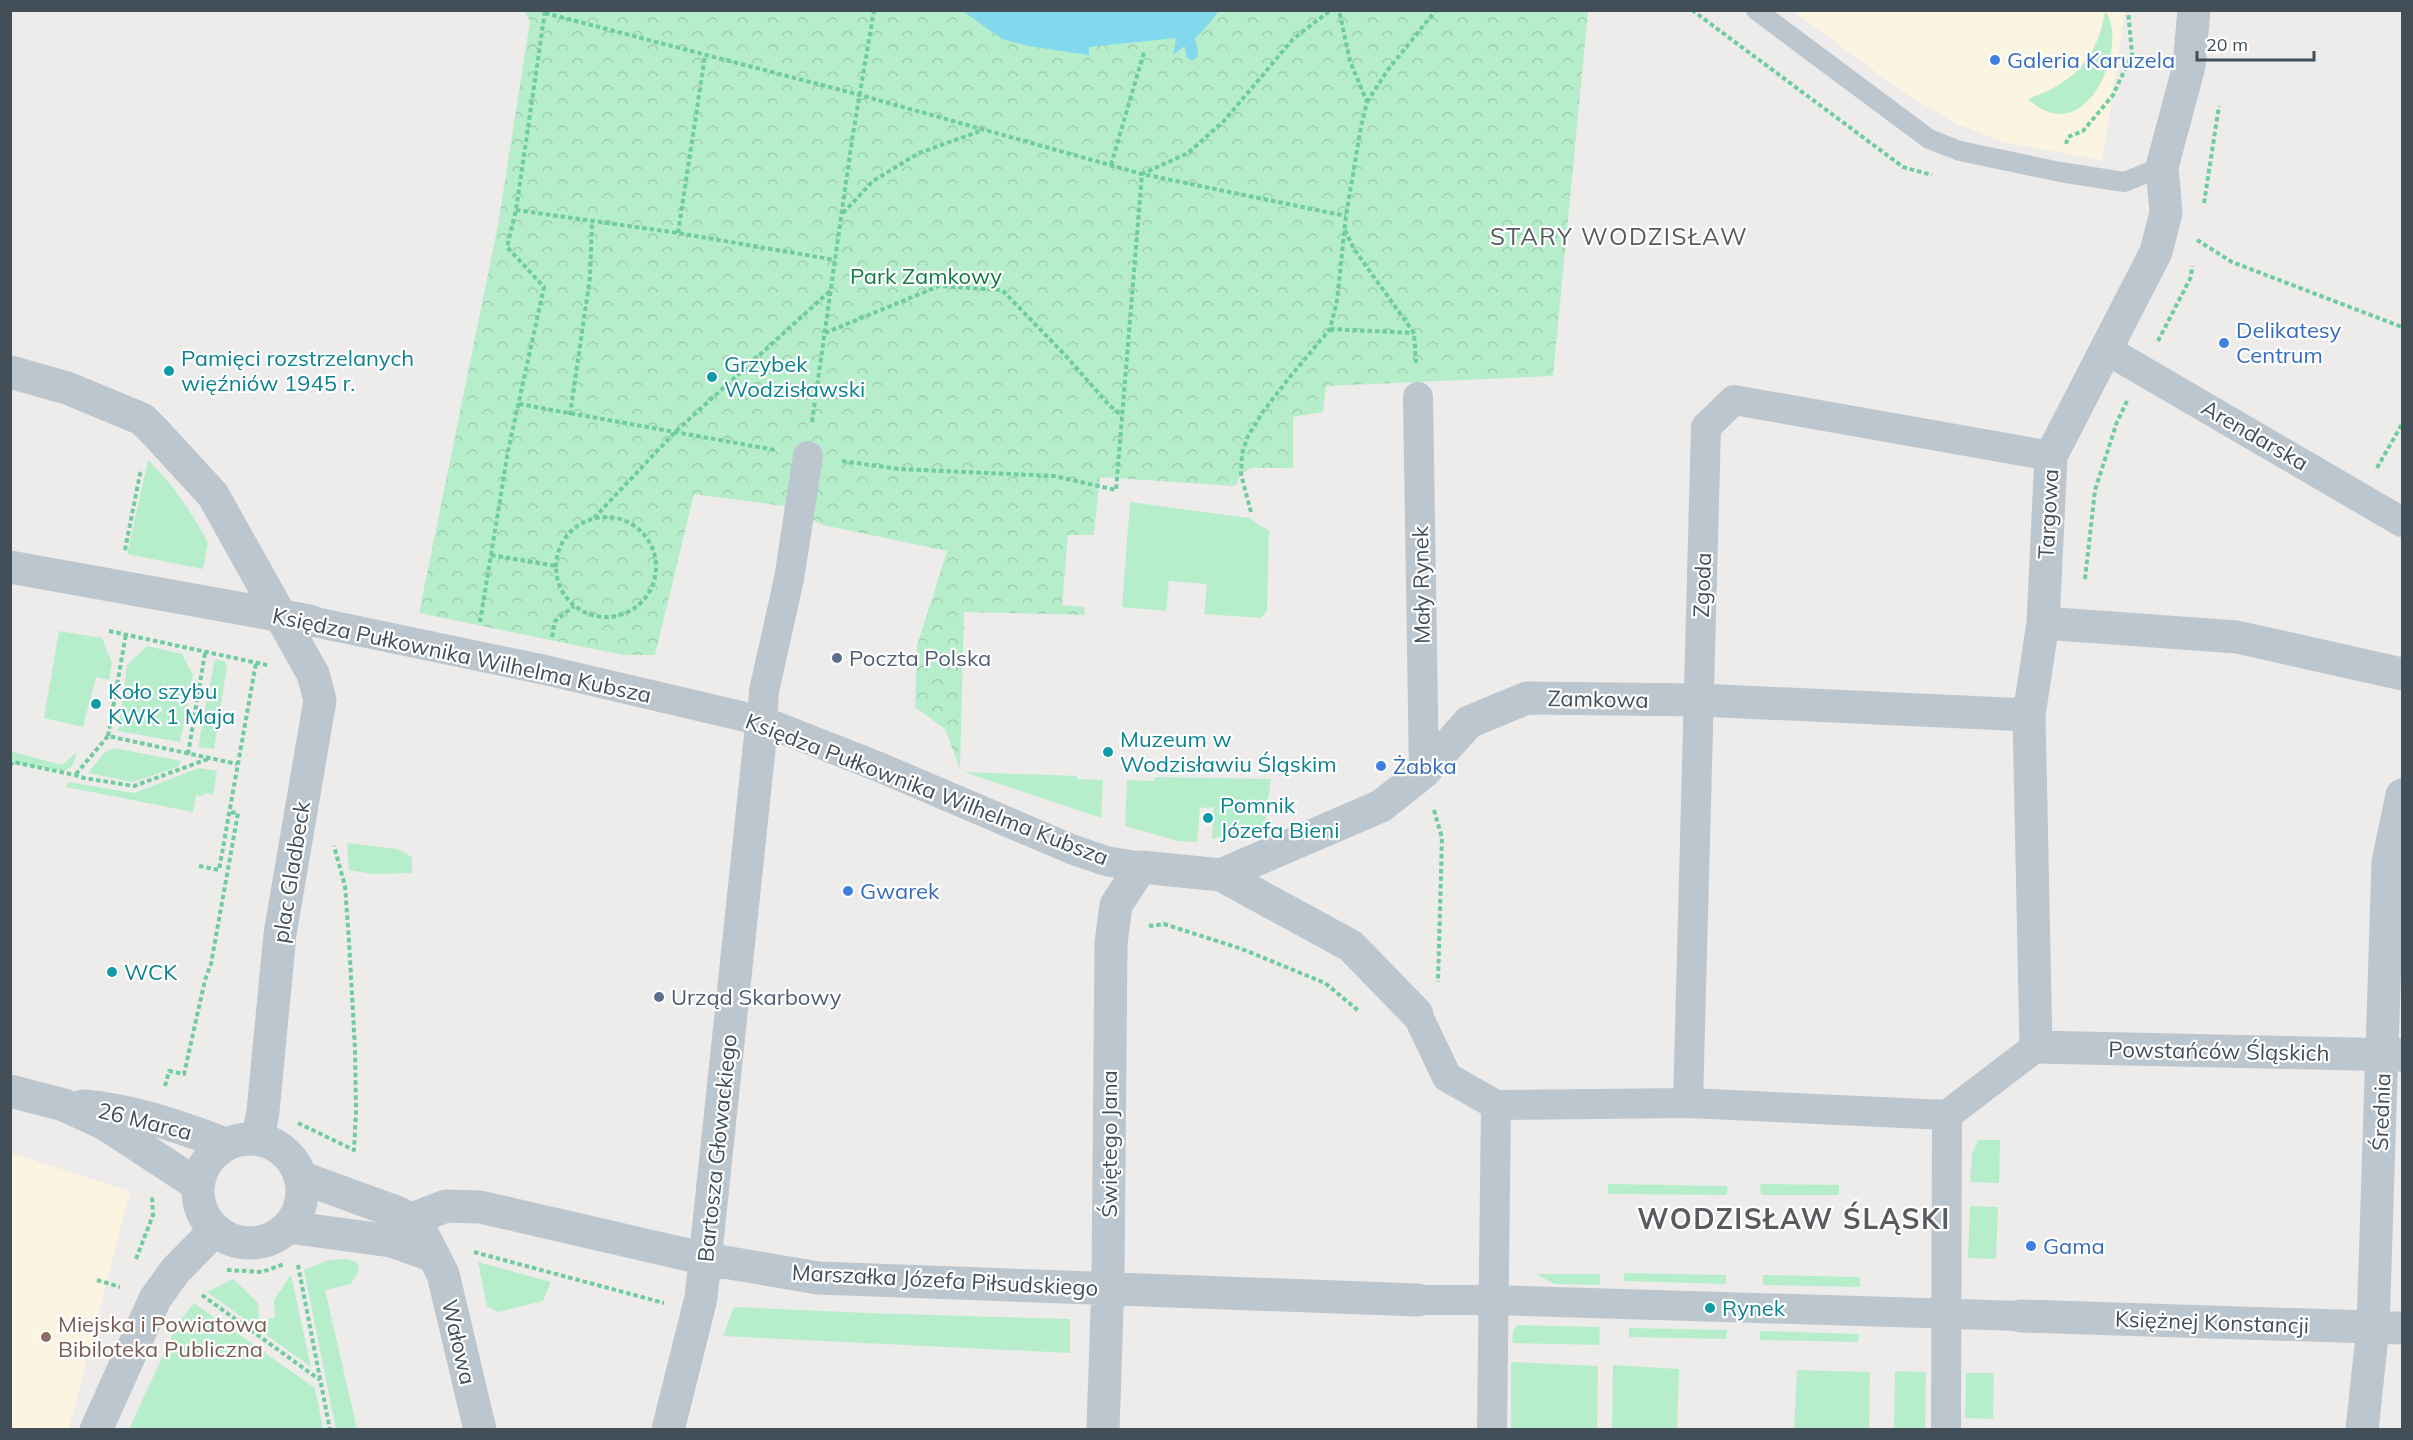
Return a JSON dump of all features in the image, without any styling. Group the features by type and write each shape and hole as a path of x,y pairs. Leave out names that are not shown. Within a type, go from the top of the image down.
{"street":[{"name":"Targowa","path":"2036,1047 2029,715 2043,623 2051,456 2156,252 2166,213 2162,167 2189,66 2194,10"},
{"name":"Arendarska","path":"2107,350 2403,522"},
{"path":"10,372 67,388 142,419"},
{"name":"Mały Rynek","path":"1418,397 1424,772"},
{"name":"Zgoda","path":"1688,1103 1706,427 1734,399 2051,456"},
{"name":"plac Gladbeck","path":"142,419 213,495 266,587 294,618 320,700 280,934 260,1125"},
{"path":"762,721 764,691 789,579 808,456"},
{"name":"Księdza Pułkownika Wilhelma Kubsza","path":"10,567 294,618 473,655 762,721 879,767 1071,849 1106,861 1221,875 1351,946 1417,1014 1447,1077 1497,1105"},
{"path":"2043,623 2237,637 2403,674"},
{"name":"Zamkowa","path":"1221,875 1380,806 1424,772 1469,722 1527,698 1699,700 2029,715"},
{"name":"Bartosza Głowackiego","path":"668,1430 701,1298 762,721"},
{"name":"Średnia","path":"2362,1430 2388,1328 2393,1054 2388,862 2403,795"},
{"name":"Świętego Jana","path":"1103,1430 1108,1288 1110,972 1116,905 1141,867"},
{"path":"1492,1430 1497,1105 1688,1103 1947,1115 2036,1047"},
{"name":"Powstańców Śląskich","path":"2036,1047 2393,1054"},
{"name":"26 Marca","path":"10,1091 64,1105 122,1110 226,1144"},
{"name":"26 Marca","path":"64,1105 105,1124 198,1185"},
{"path":"1946,1430 1947,1115"},
{"path":"260,1125 270,1142 294,1162 300,1176 302,1195 298,1212 288,1227 275,1237 260,1242 244,1243 228,1239 215,1230 204,1216 198,1201 198,1185 202,1168 212,1154 226,1144 240,1140 260,1125"},
{"name":"Wałowa","path":"300,1176 399,1213 410,1220 423,1235 443,1274 480,1430"},
{"name":"Marszałka Józefa Piłsudskiego","path":"410,1220 446,1206 480,1206 706,1259 818,1278 1418,1300"},
{"path":"288,1227 391,1241 434,1256"},
{"path":"96,1430 155,1299 175,1271 215,1230"},
{"path":"1418,1300 1495,1300 2021,1316"},
{"name":"Księżnej Konstancji","path":"2021,1316 2388,1328"}],"lane":[{"path":"1756,10 1929,139 1960,151 2060,172 2124,182 2162,167"}],"path":[{"path":"808,456 835,260 874,10"},
{"path":"1142,174 1188,153 1224,121 1293,39 1331,10"},
{"path":"1338,10 1350,61 1368,102"},
{"path":"1251,512 1241,474 1242,454 1247,438 1262,413 1330,329 1337,301 1346,216 1361,127 1368,102 1387,71 1436,10"},
{"path":"2060,172 2068,136 2083,131 2113,95 2132,54 2128,10"},
{"path":"473,655 508,452 544,287 507,247 516,210 545,12 860,95 1142,174 1346,216"},
{"path":"1111,165 1144,52"},
{"path":"678,233 705,56"},
{"path":"2203,206 2221,94"},
{"path":"843,213 873,181 919,153 984,130"},
{"path":"519,404 808,456 898,469 1054,476 1116,490 1142,174"},
{"path":"516,210 678,233 835,260"},
{"path":"570,415 590,278 592,220"},
{"path":"1330,329 1414,333 1354,249 1344,229"},
{"path":"2195,249 2199,229"},
{"path":"2197,240 2232,262 2403,327"},
{"path":"2078,626 2096,490 2117,422 2191,277 2194,258"},
{"path":"825,333 939,286 1002,290 1065,355 1109,405 1123,417"},
{"path":"594,518 675,432 831,289"},
{"path":"125,552 143,455 142,419"},
{"path":"2360,496 2403,424"},
{"path":"605,515 616,516 641,530 657,560 656,577 649,593 638,607 623,615 606,617 589,614 574,606 564,595 558,581 556,566 559,550 567,536 579,525 605,515"},
{"path":"491,555 556,566"},
{"path":"109,631 313,674"},
{"path":"75,775 108,735 126,634"},
{"path":"188,754 205,652"},
{"path":"199,867 219,870 256,663"},
{"path":"108,735 237,764"},
{"path":"10,766 13,762 84,778 134,786 208,759"},
{"path":"1424,772 1442,838 1438,989"},
{"path":"163,1091 169,1071 184,1074 205,980 211,964 238,813 228,812"},
{"path":"260,1125 285,1116 354,1150 356,1049 349,941 345,886 332,838"},
{"path":"1116,905 1152,926 1164,924 1242,949 1325,984 1361,1013"},
{"path":"296,1260 330,1430"},
{"path":"97,1280 124,1288"},
{"path":"196,1292 321,1380"}],"shaded area":[{"path":"1793,11 2125,11 2102,160 2007,143 1957,124 1903,92"},
{"name":"Miejska i Powiatowa Bibiloteka Publiczna","path":"11,1153 130,1191 69,1429 11,1429"}],"green space":[{"name":"Park Zamkowy","path":"524,11 1588,11 1553,376 1326,386 1323,412 1293,417 1293,468 1251,468 1241,474 1235,486 1100,477 1094,535 1068,535 1062,605 1084,607 1085,615 964,612 960,769 945,729 915,707 917,646 947,551 823,525 784,506 694,494 655,655 623,655 419,613 498,225 530,21"},
{"path":"2105,11 2111,26 2112,45 2107,67 2098,87 2085,103 2069,113 2050,112 2028,99 2058,85 2081,67 2096,43"},
{"path":"148,460 181,499 208,543 203,569 127,554"},
{"path":"1130,502 1249,518 1269,531 1267,611 1261,618 1204,614 1207,584 1169,581 1166,611 1122,607"},
{"path":"59,631 102,638 112,663 109,680 96,677 83,727 44,718"},
{"path":"147,646 182,654 193,675 180,742 118,731 127,665"},
{"path":"217,659 225,662 227,666 214,749 198,747 214,662"},
{"path":"114,748 181,761 178,767 133,782 88,773 104,753"},
{"path":"10,751 62,765 77,752 72,766 65,771 11,763"},
{"path":"199,768 217,771 213,795 205,793 202,796 196,795 193,812 66,787 68,782 134,793"},
{"path":"964,772 1077,776 1077,779 1103,780 1101,818"},
{"path":"1155,777 1271,779 1265,825 1212,839 1214,807 1200,808 1197,842 1178,841 1125,826 1127,780 1154,781"},
{"path":"347,843 398,849 412,857 412,873 373,874 349,870"},
{"path":"1978,1140 2000,1140 1999,1183 1970,1182 1972,1154"},
{"path":"1608,1184 1727,1186 1727,1195 1608,1194"},
{"path":"1760,1184 1839,1185 1839,1195 1761,1195"},
{"path":"1970,1206 1998,1207 1996,1259 1968,1258"},
{"path":"346,1259 357,1262 359,1270 351,1284 325,1290 357,1429 336,1429 304,1270 329,1260"},
{"path":"478,1262 551,1282 543,1301 498,1312 487,1306"},
{"path":"1624,1273 1726,1275 1726,1284 1624,1281"},
{"path":"1536,1274 1600,1274 1600,1285 1555,1284"},
{"path":"291,1275 311,1367 207,1292 233,1279 258,1303 259,1319 275,1318 274,1300"},
{"path":"1763,1275 1860,1277 1860,1287 1763,1285"},
{"path":"194,1303 315,1388 323,1429 129,1429 177,1325"},
{"path":"734,1307 1070,1319 1070,1353 723,1336"},
{"path":"1517,1325 1600,1327 1599,1345 1512,1343 1513,1330"},
{"path":"1629,1328 1727,1330 1726,1339 1629,1337"},
{"path":"1760,1331 1859,1334 1858,1342 1760,1340"},
{"path":"1511,1362 1598,1366 1597,1429 1511,1429"},
{"path":"1613,1365 1679,1369 1677,1429 1612,1429"},
{"path":"1797,1370 1870,1372 1869,1429 1794,1429"},
{"path":"1895,1371 1926,1372 1925,1429 1894,1429"},
{"path":"1966,1373 1994,1373 1993,1419 1965,1418"}],"water":[{"path":"963,11 1219,11 1201,33 1173,55 1176,38 1089,47 1089,55 1028,46 1002,39"}],"waterway":[{"path":"1190,42 1192,54"}],"place":[{"name":"Galeria Karuzela","path":"1995,60"},
{"name":"Delikatesy Centrum","path":"2224,343"},
{"name":"Pamięci rozstrzelanych więźniów 1945 r.","path":"169,371"},
{"name":"Grzybek Wodzisławski","path":"712,377"},
{"name":"Poczta Polska","path":"837,658"},
{"name":"Koło szybu KWK 1 Maja","path":"96,704"},
{"name":"Muzeum w Wodzisławiu Śląskim","path":"1108,752"},
{"name":"Żabka","path":"1381,766"},
{"name":"Pomnik Józefa Bieni","path":"1208,818"},
{"name":"Gwarek","path":"848,891"},
{"name":"WCK","path":"112,972"},
{"name":"Urząd Skarbowy","path":"659,997"},
{"name":"Gama","path":"2031,1246"},
{"name":"Rynek","path":"1710,1308"},
{"name":"Miejska i Powiatowa Bibiloteka Publiczna","path":"46,1337"}],"district":[{"name":"STARY WODZISŁAW","path":"1619,237"},
{"name":"WODZISŁAW ŚLĄSKI","path":"1794,1219"}]}
